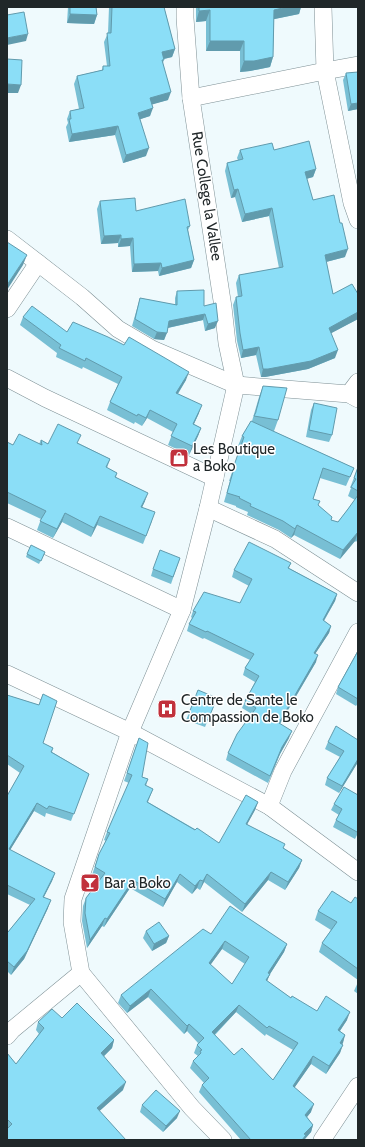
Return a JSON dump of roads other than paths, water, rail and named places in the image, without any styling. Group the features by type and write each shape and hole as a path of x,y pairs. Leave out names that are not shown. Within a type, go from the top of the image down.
{"street":[{"name":"Rue College la Vallee","path":"185,7 191,98 223,307 227,343 236,385"},
{"path":"323,7 325,71 352,203 358,220"},
{"path":"191,98 358,65"},
{"path":"7,239 82,297 118,329 152,349 236,385 355,392"},
{"path":"7,309 38,263"},
{"path":"7,378 45,398 215,478"},
{"path":"223,1140 192,1108 81,973 72,922 73,899 130,732 182,610 208,508 236,385"},
{"path":"208,508 275,540 358,593"},
{"path":"7,526 182,610"},
{"path":"269,806 283,771 358,632"},
{"path":"7,674 130,732 269,806 358,872"},
{"path":"7,1036 12,1030 81,973"},
{"path":"322,1140 358,1086"}],"place":[{"name":"Les Boutique a Boko","path":"179,458"},
{"name":"Centre de Sante le Compassion de Boko","path":"167,709"},
{"name":"Bar a Boko","path":"90,883"}]}
